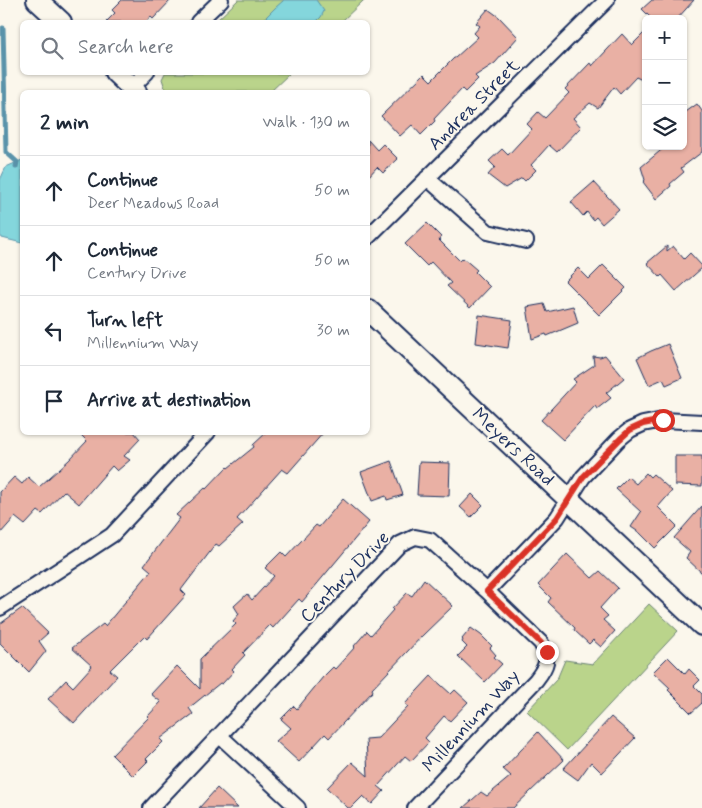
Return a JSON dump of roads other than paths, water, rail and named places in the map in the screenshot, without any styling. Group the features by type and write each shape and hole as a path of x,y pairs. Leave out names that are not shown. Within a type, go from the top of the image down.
{"main road":[{"path":"37,0 59,20"},
{"path":"118,75 134,90"},
{"name":"Meyers Road","path":"370,312 702,625"}],"street":[{"path":"200,20 221,0"},
{"name":"Andrea Street","path":"370,235 607,0"},
{"path":"134,90 146,75"},
{"path":"428,178 488,232 526,241"},
{"path":"487,591 557,518 583,477 630,430 643,424 663,420 702,422"},
{"path":"0,608 112,534 205,435"},
{"name":"Century Drive","path":"153,805 400,544 415,537 430,540 487,591"},
{"name":"Millennium Way","path":"415,808 536,680 543,672 547,662 547,652 541,643 487,591"},
{"path":"220,736 298,808"}],"water":[{"path":"284,0 316,0 324,11 318,20 263,20"},
{"path":"20,161 20,242 2,238 0,235 0,180 6,167"}],"waterway":[{"path":"3,28 6,152 17,162 16,167"}]}
